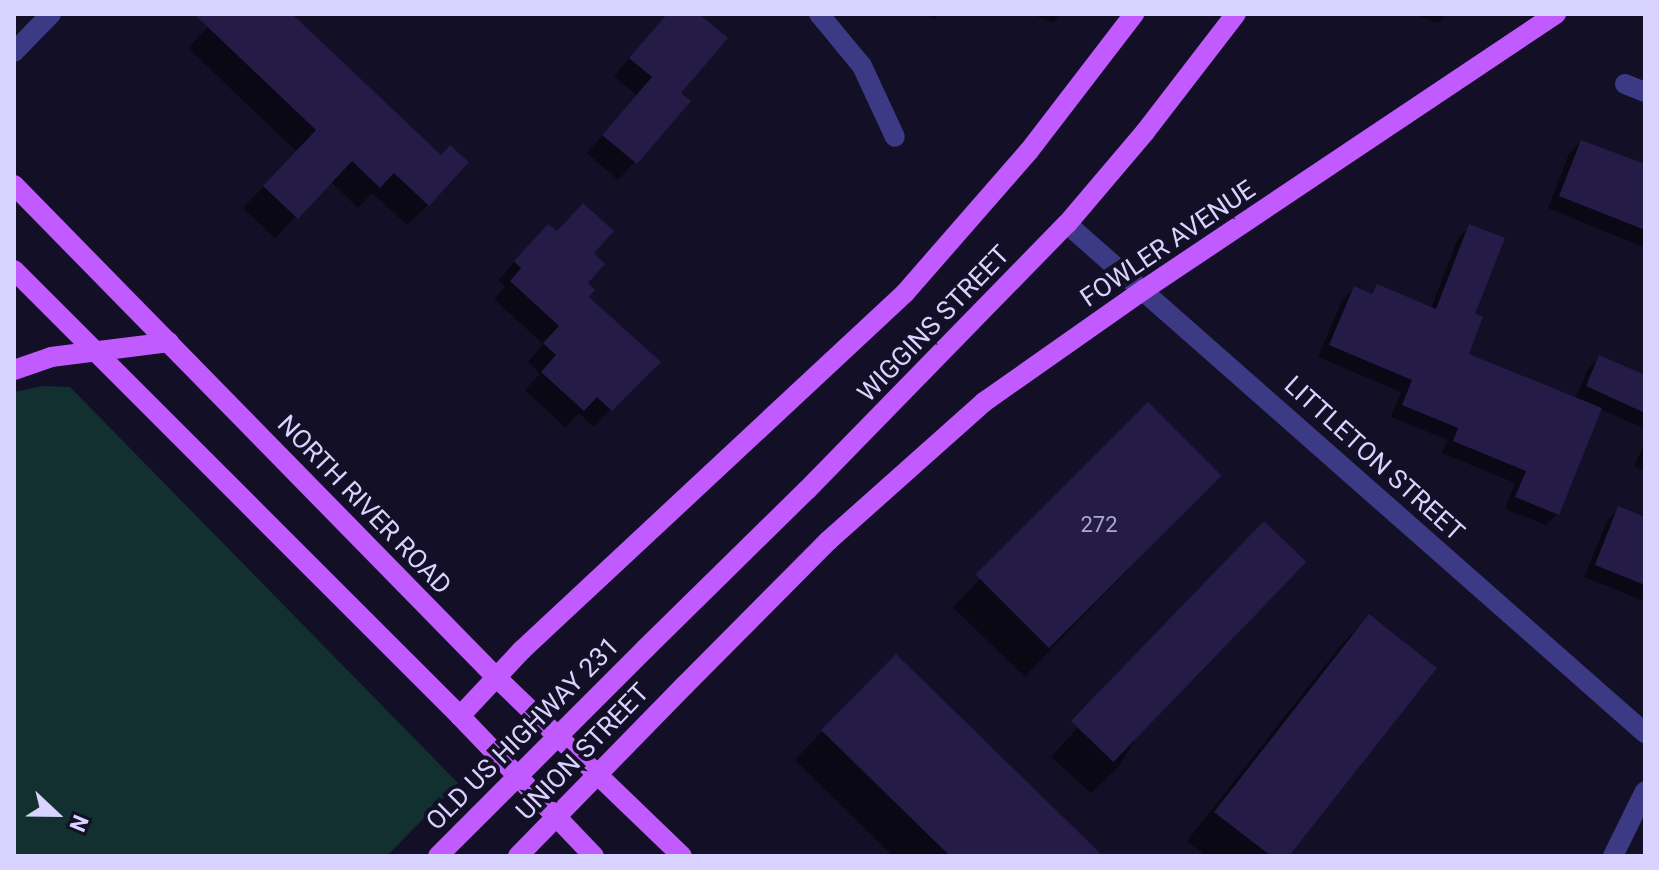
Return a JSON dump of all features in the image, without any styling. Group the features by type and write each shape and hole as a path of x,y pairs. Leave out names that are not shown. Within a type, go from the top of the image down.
{"main road":[{"path":"460,716 496,677 905,293 1029,151 1134,14"},
{"name":"WIGGINS STREET","path":"645,649 807,490 1067,224 1127,155 1236,14"},
{"name":"FOWLER AVENUE","path":"685,685 828,541 984,402 1145,289 1556,14"},
{"name":"NORTH RIVER ROAD","path":"14,185 496,677 682,856"},
{"path":"14,270 460,716 594,856"},
{"path":"14,370 51,357 169,342"},
{"name":"OLD US HIGHWAY 231","path":"438,856 645,649"},
{"name":"UNION STREET","path":"518,856 685,685"}],"street":[{"path":"14,52 51,14"},
{"path":"819,14 862,66 895,137"},
{"path":"1625,84 1645,92"},
{"name":"LITTLETON STREET","path":"1067,224 1145,289 1645,733"},
{"path":"1613,856 1645,791"}],"green space":[{"path":"43,386 70,387 458,783 387,856 14,856 14,392"}],"building":[{"path":"194,14 292,14 441,155 450,145 469,162 429,206 394,173 380,188 352,161 298,219 263,186 316,130"},
{"path":"667,14 699,14 728,38 681,93 691,101 637,164 602,135 652,77 629,58"},
{"path":"1581,140 1645,164 1645,230 1559,196"},
{"path":"583,203 614,231 594,253 605,264 588,283 595,290 589,297 661,362 612,411 597,397 584,411 541,372 556,355 543,343 559,326 510,281 521,268 514,261 548,224 557,231"},
{"path":"1469,224 1505,238 1475,314 1483,317 1469,354 1602,408 1559,515 1515,497 1526,471 1453,441 1458,428 1402,405 1412,380 1329,345 1354,286 1372,294 1377,284 1436,309"},
{"path":"1599,355 1645,375 1645,413 1586,386"},
{"path":"1148,402 1222,476 1049,648 975,575"},
{"path":"1618,506 1645,517 1645,585 1595,565"},
{"path":"1264,521 1306,562 1113,762 1071,721"},
{"path":"1369,614 1437,668 1289,856 1271,856 1214,812"},
{"path":"896,654 1103,856 950,856 821,730"}]}
